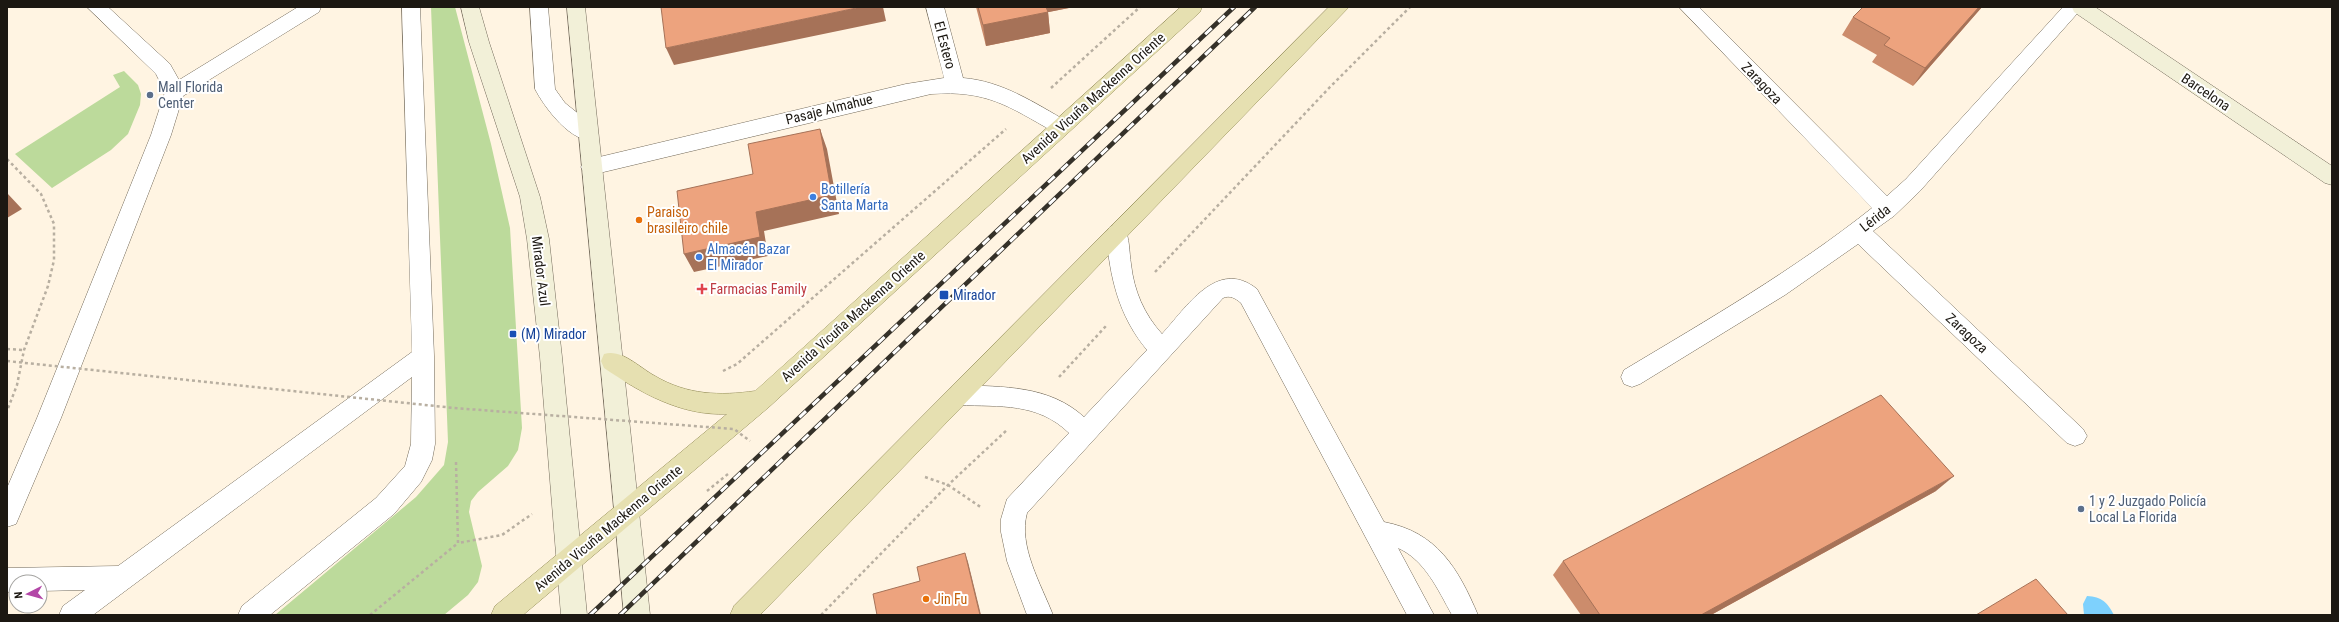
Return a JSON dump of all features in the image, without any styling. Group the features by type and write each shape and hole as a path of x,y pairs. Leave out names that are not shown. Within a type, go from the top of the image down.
{"main road":[{"name":"Mirador Azul","path":"470,7 479,42 531,204 543,272 574,615"},
{"path":"576,7 591,167 612,361 619,448 637,615"},
{"name":"Avenida Vicuña Mackenna Oriente","path":"504,615 761,400 1193,7"},
{"path":"743,615 1340,7"},
{"name":"Barcelona","path":"2081,7 2332,177"},
{"path":"612,361 652,388 693,402 715,405 738,404 761,400"}],"street":[{"path":"96,7 163,69 175,92"},
{"path":"7,516 49,418 161,135 175,92 312,7"},
{"path":"251,615 385,506 413,474 420,460 423,444 423,356 411,7"},
{"path":"539,7 545,89 549,98 560,112 588,133"},
{"name":"El Estero","path":"935,7 955,84"},
{"name":"Zaragoza","path":"1688,7 1887,210"},
{"name":"Lérida","path":"1632,377 1802,272 1887,210 1913,185 2074,7"},
{"name":"Pasaje Almahue","path":"591,167 940,84 955,84 989,89 1062,126"},
{"name":"Zaragoza","path":"1859,231 2075,436"},
{"path":"1117,233 1120,267 1128,301 1144,329 1161,350"},
{"path":"1036,611 1014,542 1012,515 1021,500 1215,292 1224,288 1234,287 1243,290 1249,296 1421,615"},
{"path":"72,615 119,578 423,356"},
{"path":"959,395 1014,397 1037,402 1062,412 1084,432"},
{"path":"1377,532 1404,538 1426,553 1435,563 1465,615"},
{"path":"7,580 119,578"}],"path":[{"path":"718,374 737,364 1029,109 1140,7"},
{"path":"7,159 42,194 54,224 54,260 48,286 24,350 17,385 7,411"},
{"path":"7,349 24,350"},
{"path":"7,361 454,408 734,429 750,441"},
{"path":"619,448 657,420 673,396"},
{"path":"890,466 948,485 1012,527"},
{"path":"370,615 458,543 502,535 562,493"},
{"path":"456,497 458,543"}],"green space":[{"path":"431,7 455,7 491,144 510,228 522,428 518,450 508,466 478,492 471,501 469,512 482,566 478,582 468,595 444,615 275,615 416,497 444,465 448,442"},
{"path":"124,71 138,85 141,94 140,105 128,134 111,150 52,188 15,154 120,87 113,75"}],"water":[{"path":"2087,596 2104,601 2114,615 2084,615 2083,604"}],"building":[{"path":"661,7 861,7 666,48"},
{"path":"978,7 1046,7 1048,12 983,25"},
{"path":"1863,7 1979,7 1925,68 1884,45 1890,38 1853,17"},
{"path":"820,129 832,195 756,212 760,237 684,254 677,191 753,174 748,144"},
{"path":"1881,395 1954,476 1701,615 1600,615 1563,561"},
{"path":"965,553 980,615 877,615 873,594 920,581 917,567"},
{"path":"2036,579 2068,615 1976,615"}],"railway":[{"path":"590,615 1234,7"},
{"path":"620,615 1255,7"}],"place":[{"name":"Mall Florida Center","path":"150,95"},
{"name":"Botillería Santa Marta","path":"813,197"},
{"name":"Paraiso brasileiro chile","path":"639,220"},
{"name":"Almacén Bazar El Mirador","path":"699,257"},
{"name":"Farmacias Family","path":"702,289"},
{"name":"Mirador","path":"944,295"},
{"name":"(M) Mirador","path":"513,334"},
{"name":"1 y 2 Juzgado Policía Local La Florida","path":"2081,509"},
{"name":"Jin Fu","path":"926,599"}]}
